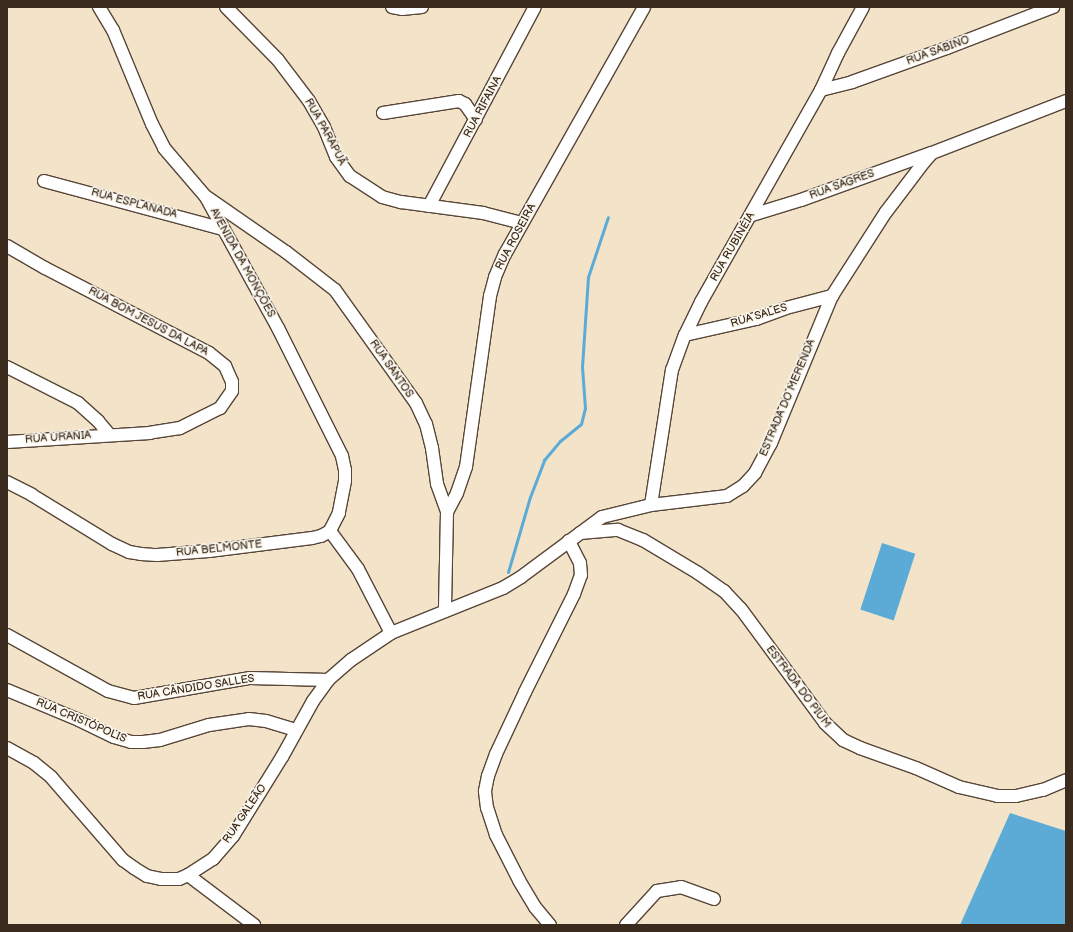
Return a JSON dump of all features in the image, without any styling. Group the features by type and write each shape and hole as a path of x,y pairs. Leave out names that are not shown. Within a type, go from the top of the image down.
{"street":[{"name":"AVENIDA DA MONÇÕES","path":"99,7 113,30 152,124 164,148 206,197 278,328 342,456 346,482 339,513 330,531"},
{"name":"RUA PARAPUÃ","path":"226,7 278,60 309,101 324,128 336,157 350,176 382,197 401,202 483,213 522,223"},
{"path":"392,7 402,9 422,7"},
{"name":"RUA RIFAINA","path":"429,206 535,7"},
{"path":"634,7 638,19"},
{"name":"RUA ROSEIRA","path":"447,512 466,467 490,296 495,277 505,254 522,223 644,7"},
{"name":"RUA RUBINÉIA","path":"651,505 672,370 685,335 701,302 752,215 821,90 838,53 864,7"},
{"name":"RUA SABINO","path":"821,90 852,82 1053,7"},
{"path":"383,113 459,101 470,110 476,120"},
{"path":"932,153 1066,102"},
{"name":"RUA SAGRES","path":"752,215 800,200 932,153"},
{"name":"ESTRADA DO MERENDA","path":"445,611 503,588 521,577 602,517 651,505 727,496 743,486 755,473 771,443 832,296 886,212 932,153"},
{"name":"RUA ESPLANADA","path":"44,181 223,229"},
{"name":"RUA SANTOS","path":"206,197 313,272 339,296 416,403 426,424 432,448 437,484 447,512 445,611"},
{"name":"RUA BOM JESUS DA LAPA","path":"7,246 45,268 210,353 225,366 230,374 232,392 220,408 204,417 180,428 150,433 109,434"},
{"name":"RUA SALES","path":"685,335 756,319 786,308 832,296"},
{"path":"7,367 78,403 98,421 109,434"},
{"name":"RUA URANIA","path":"7,442 109,434"},
{"name":"RUA BELMONTE","path":"7,482 32,495 112,544 129,552 141,554 157,555 209,551 312,538 321,536 330,531"},
{"path":"615,514 614,522 618,530"},
{"name":"ESTRADA DO PIUM","path":"580,533 618,530 643,540 698,573 724,591 741,609 825,723 843,740 860,748 916,768 959,787 997,796 1016,796 1043,790 1066,780"},
{"path":"330,531 358,569 391,633"},
{"path":"550,925 536,907 519,880 496,835 487,808 485,791 488,776 500,747 581,575 580,563 569,541"},
{"name":"RUA GALEÃO","path":"7,748 34,763 51,778 123,860 147,876 161,879 179,879 213,859 233,836 282,757 296,730 328,680 351,660 391,633 445,611"},
{"name":"RUA CÂNDIDO SALLES","path":"7,635 108,691 134,698 250,678 328,680"},
{"name":"RUA CRISTÓPOLIS","path":"7,690 79,720 114,737 131,742 160,740 209,725 242,720 266,721 296,730"},
{"path":"188,875 254,925"},
{"path":"626,925 657,891 681,888 714,899"}],"water":[{"path":"882,543 915,554 894,620 860,610"},
{"path":"1010,813 1066,831 1066,925 960,925"}],"waterway":[{"path":"508,572 530,497 544,460 560,441 581,424 585,408 582,367 588,277 608,217"}]}
